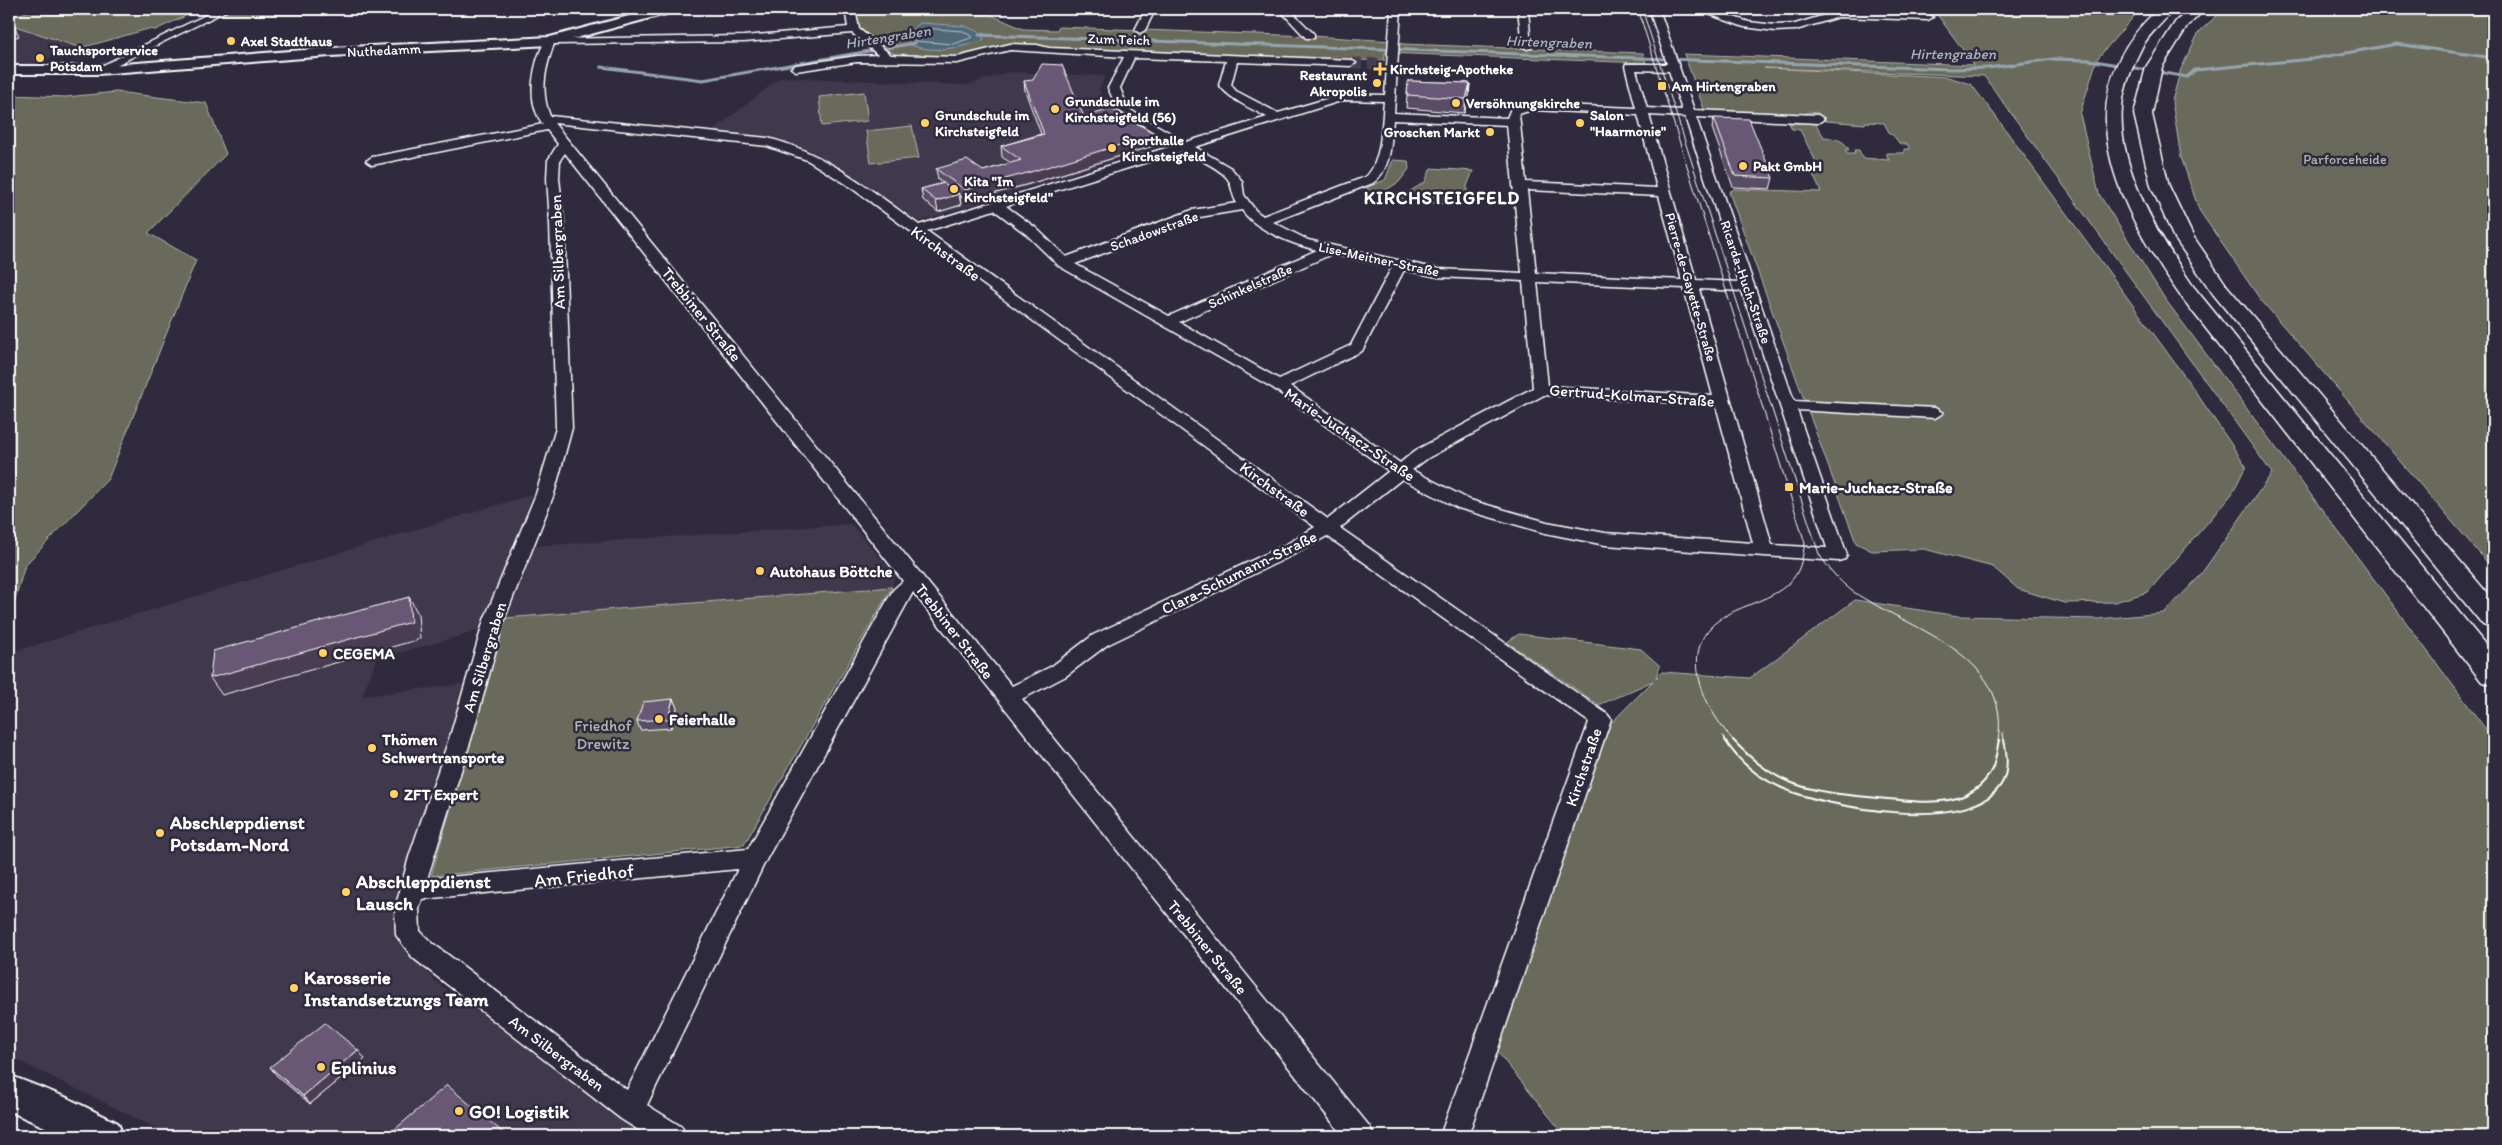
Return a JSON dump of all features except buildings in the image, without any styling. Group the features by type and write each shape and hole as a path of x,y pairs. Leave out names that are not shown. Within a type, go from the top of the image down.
{"highway":[{"path":"2166,9 2138,40 2123,67 2113,110 2117,144 2130,192 2154,241 2186,290 2493,674"},
{"path":"2198,9 2181,24 2152,72 2143,114 2160,186 2183,236 2220,290 2493,618"}],"main road":[{"path":"9,1093 52,1110 104,1136"}],"street":[{"name":"Nuthedamm","path":"98,70 226,9"},
{"name":"Nuthedamm","path":"9,70 98,70 322,53 550,41 669,9"},
{"path":"1140,30 1143,10 1161,9"},
{"path":"1284,9 1310,36"},
{"path":"1262,221 1370,180 1377,174 1383,156 1388,116 1396,9"},
{"path":"1523,9 1527,46"},
{"name":"Ricarda-Huch-Straße","path":"1654,9 1838,555"},
{"path":"1700,9 1748,24 1775,28 1801,26 1838,14"},
{"path":"1820,9 1838,14 1928,16"},
{"path":"851,14 854,30 885,56"},
{"path":"550,41 744,39 854,30"},
{"name":"Trebbiner Straße","path":"550,41 538,69 539,96 553,129 1360,1136"},
{"name":"Zum Teich","path":"796,68 885,56 957,60 1010,47 1037,48 1050,52 1351,63"},
{"name":"Lise-Meitner-Straße","path":"1130,55 1114,88 1122,108 1233,176 1236,181 1238,195 1251,214 1295,240 1438,273 1748,287"},
{"path":"1232,59 1225,85 1232,94 1276,117"},
{"name":"Pierre-de-Gayette-Straße","path":"1671,63 1630,66 1764,550"},
{"path":"915,230 1343,97 1390,98"},
{"path":"1541,390 1512,114 1521,107 1818,119"},
{"path":"1388,116 1513,122"},
{"path":"372,161 553,129"},
{"name":"Kirchstraße","path":"553,129 705,134 768,142 793,148 850,182 1328,528 1600,719 1454,1136"},
{"name":"Am Silbergraben","path":"553,129 553,178 557,223 564,428 545,494 494,620 412,890 407,909 408,935 422,950 632,1110 672,1136"},
{"path":"1520,186 1664,192"},
{"name":"Marie-Juchacz-Straße","path":"996,205 1031,231 1064,264 1279,385 1398,470 1464,504 1545,527 1605,539 1838,555"},
{"name":"Schadowstraße","path":"1064,264 1197,213 1246,206"},
{"name":"Schinkelstraße","path":"1168,322 1331,249"},
{"path":"1279,385 1357,348 1400,265"},
{"name":"Clara-Schumann-Straße","path":"1008,697 1059,671 1100,640 1294,548 1328,528 1398,470 1422,454 1541,390"},
{"name":"Gertrud-Kolmar-Straße","path":"1541,390 1722,401"},
{"path":"1787,405 1935,412"},
{"path":"632,1110 755,858 903,590 916,581"},
{"name":"Am Friedhof","path":"412,890 755,858"}],"shaded area":[{"path":"9,24 81,48 23,67 9,66"},
{"name":"Grundschule im Kirchsteigfeld","path":"1009,72 1105,76 1099,90 1113,115 1164,145 915,223 841,168 815,154 773,140 711,132 781,77 967,85"},
{"path":"533,494 486,629 377,659 362,696 470,683 403,899 416,960 437,983 591,1091 648,1136 172,1136 9,1056 9,653"},
{"path":"851,524 895,575 892,587 506,618 535,546"}],"green space":[{"path":"38,9 201,9 155,30 148,29 81,48 9,24 9,17"},
{"path":"232,9 353,9 323,15 222,14"},
{"path":"854,9 919,9 921,13 989,14 1023,29 1057,30 1059,27 1310,36 1394,41 1403,44 1643,53 1646,63 1385,53 1384,61 1031,46 955,58 897,56 859,30"},
{"path":"1933,9 2144,9 2135,15 2097,59 2080,114 2099,194 2165,299 2493,739 2493,1136 1565,1136 1495,1049 1602,732 1653,681 1599,705 1507,642 1519,634 1641,649 1660,666 1656,678 1662,672 1750,678 1855,600 1958,616 2098,619 2164,613 2199,577 2272,473 1984,76 1764,68 1948,77 1971,84 2193,388 2246,466 2232,494 2148,592 2115,602 2064,603 2018,589 1993,567 1924,549 1872,551 1856,543 1729,192 1734,189 1821,192 1809,166 1818,166 1800,130 1792,129 1789,123 1815,123 1824,137 1835,139 1845,144 1849,150 1845,150 1847,154 1855,154 1854,150 1859,150 1863,158 1889,160 1886,153 1904,153 1904,149 1910,149 1907,144 1900,144 1890,134 1884,123 1865,122 1865,124 1825,121 1818,113 1808,112 1803,115 1705,112 1684,54 1974,65"},
{"name":"Parforceheide","path":"2224,9 2493,9 2493,569 2260,299 2199,210 2181,157 2172,101 2181,69 2199,32"},
{"path":"116,92 206,103 226,154 148,233 196,260 108,479 25,565 9,620 9,95 66,97"},
{"path":"864,92 868,121 822,126 819,97"},
{"path":"912,126 919,158 871,163 866,131"},
{"path":"1393,160 1408,161 1409,169 1399,182 1378,195 1366,188 1385,180"},
{"path":"1431,168 1473,171 1467,186 1468,205 1394,201 1425,182"},
{"name":"Friedhof Drewitz","path":"892,587 744,845 431,876 506,618"}],"water":[{"path":"920,23 964,26 985,34 982,41 973,44 945,49 926,49 908,44 909,33"}],"waterway":[{"name":"Hirtengraben","path":"979,35 1951,69 1988,68 2053,59 2089,60 2187,77 2195,70 2312,59 2397,44 2493,58"},
{"name":"Hirtengraben","path":"601,67 703,80 915,43"},
{"path":"9,317 13,318 9,324"}],"tunnel":[{"path":"1351,63 1384,64"}],"tram line":[{"path":"1638,9 1805,543 1798,570 1788,584 1767,598 1727,615 1711,627 1701,642 1697,658 1704,694 1722,727 1734,741"},
{"path":"1642,9 1819,554 1834,574 1852,591 1952,647 1973,665 1989,686 1998,711 1998,741"},
{"path":"2003,732 2004,741"},
{"path":"1723,736 1726,741"},
{"path":"1725,740 1736,755 1757,774 1782,788 1803,796 1832,803 1899,813 1933,813 1963,808 1988,798 2005,776 2007,760 2004,740"},
{"path":"1734,741 1751,758 1765,768 1779,777 1798,785 1820,791 1925,802 1956,798 1971,793 1983,783 1992,769 1999,740"}],"place":[{"name":"Axel Stadthaus","path":"231,41"},
{"name":"Tauchsportservice Potsdam","path":"40,58"},
{"name":"Kirchsteig-Apotheke","path":"1380,69"},
{"name":"Restaurant Akropolis","path":"1377,83"},
{"name":"Am Hirtengraben","path":"1662,86"},
{"name":"Versöhnungskirche","path":"1456,103"},
{"name":"Grundschule im Kirchsteigfeld (56)","path":"1055,109"},
{"name":"Grundschule im Kirchsteigfeld","path":"925,123"},
{"name":"Salon \"Haarmonie\"","path":"1580,123"},
{"name":"Groschen Markt","path":"1490,132"},
{"name":"Sporthalle Kirchsteigfeld","path":"1112,148"},
{"name":"Pakt GmbH","path":"1743,166"},
{"name":"Kita \"Im Kirchsteigfeld\"","path":"954,189"},
{"name":"Marie-Juchacz-Straße","path":"1789,487"},
{"name":"Autohaus Böttche","path":"760,571"},
{"name":"CEGEMA","path":"323,653"},
{"name":"Feierhalle","path":"659,719"},
{"name":"Thömen Schwertransporte","path":"372,748"},
{"name":"ZFT Expert","path":"394,794"},
{"name":"Abschleppdienst Potsdam-Nord","path":"160,833"},
{"name":"Abschleppdienst Lausch","path":"346,892"},
{"name":"Karosserie Instandsetzungs Team","path":"294,988"},
{"name":"Eplinius","path":"321,1067"},
{"name":"GO! Logistik","path":"459,1111"}],"district":[{"name":"KIRCHSTEIGFELD","path":"1442,198"}]}
